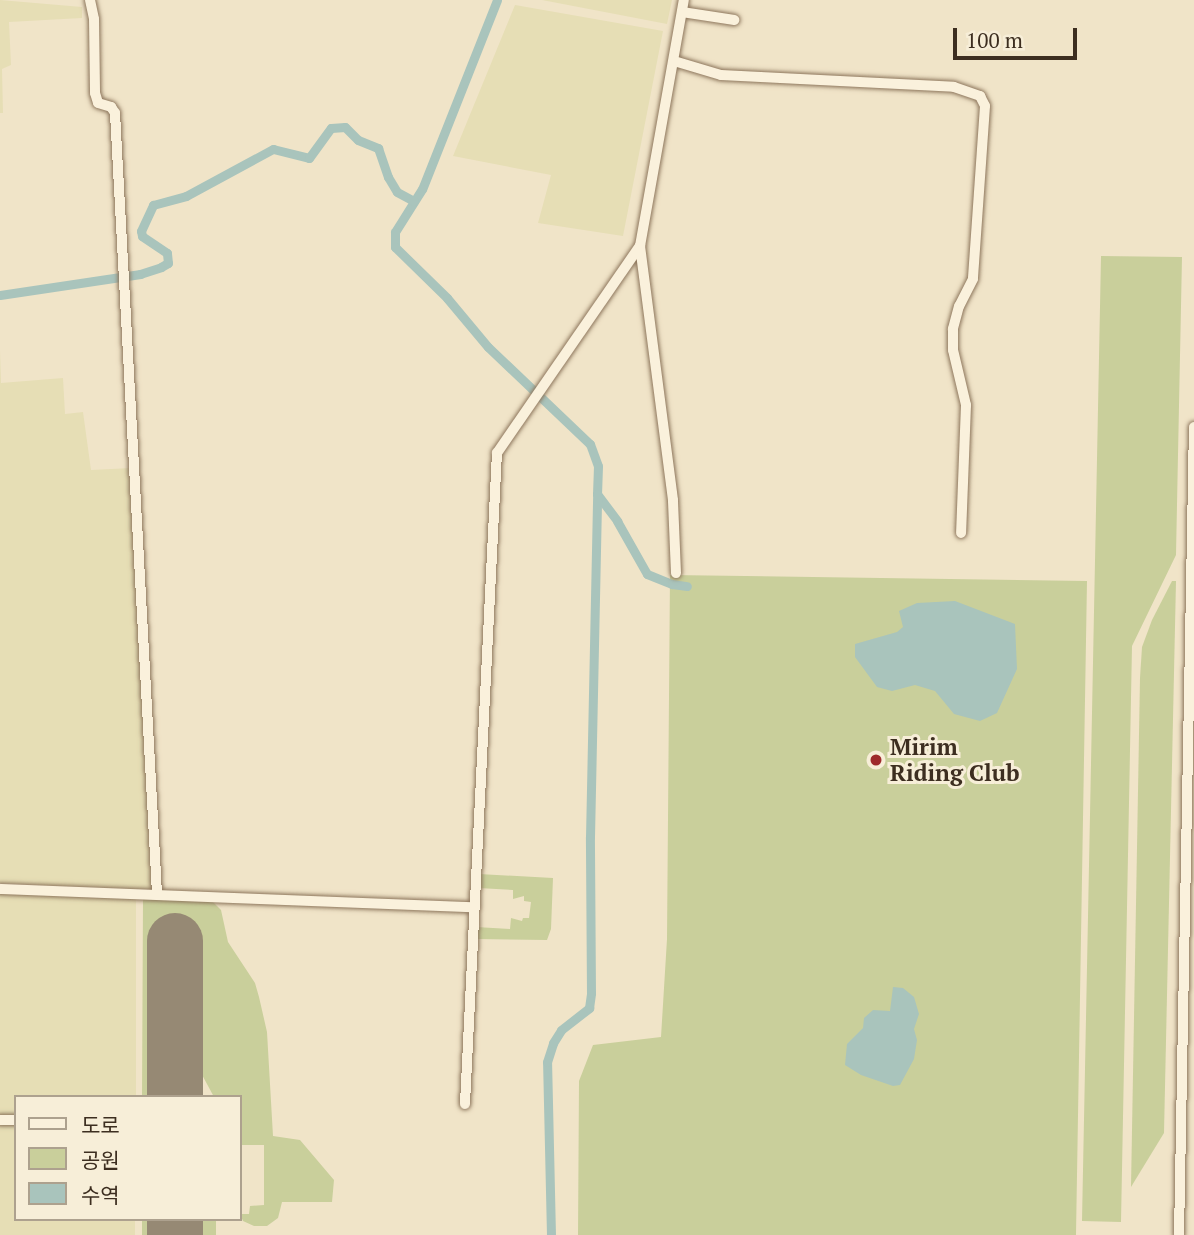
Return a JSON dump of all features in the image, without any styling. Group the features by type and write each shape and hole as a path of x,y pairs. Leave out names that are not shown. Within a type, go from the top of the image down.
{"street":[{"path":"90,0 94,19 95,93 98,103 111,107 115,113 156,893"},
{"path":"676,573 673,500 640,246 684,0"},
{"path":"682,12 733,20"},
{"path":"674,61 721,75 954,88 980,96 985,106 973,279 958,306 953,329 953,350 966,405 961,533"},
{"path":"465,1104 497,453 640,246"},
{"path":"1179,1235 1194,427"},
{"path":"0,889 474,907"}],"shaded area":[{"path":"0,0 82,7 82,18 9,22 11,65 2,69 3,113 0,113"},
{"path":"542,0 672,0 667,24"},
{"path":"515,5 663,31 623,236 538,223 551,175 453,156"},
{"path":"0,350 1,383 63,378 65,414 83,412 91,470 131,468 152,890 0,883"},
{"path":"0,891 136,896 136,1095 14,1095 14,1221 135,1221 135,1235 0,1235"}],"green space":[{"path":"1101,256 1182,257 1176,555 1132,646 1121,1222 1082,1221"},
{"name":"Mirim Riding Club","path":"670,575 1087,581 1076,1235 578,1235 579,1081 593,1045 661,1037 667,939"},
{"path":"1172,581 1176,581 1164,1133 1131,1187 1142,647"},
{"path":"479,874 553,878 551,929 547,940 476,939 476,927 510,929 511,918 522,921 523,918 529,918 531,902 524,901 524,896 513,899 513,890 478,888"},
{"path":"143,899 213,902 221,910 228,942 255,983 259,997 267,1032 273,1136 300,1140 334,1180 332,1202 282,1202 278,1218 267,1226 254,1226 243,1221 242,1214 249,1214 250,1206 264,1205 264,1145 242,1145 242,1095 213,1095 187,1047 189,938 163,938 162,1095 142,1095"},
{"path":"142,1221 161,1221 161,1235 142,1235"},
{"path":"188,1221 216,1221 216,1235 188,1235"}],"water":[{"path":"955,601 1015,624 1017,669 997,713 980,721 954,714 935,691 915,685 892,691 877,687 855,657 855,644 897,632 903,627 899,611 917,603"},
{"path":"893,987 903,988 914,997 919,1014 914,1029 917,1040 914,1059 900,1085 893,1086 861,1075 845,1065 847,1044 863,1028 864,1018 873,1010 890,1011"}],"waterway":[{"path":"497,0 422,189 395,232 395,247 447,298 488,347 590,444 598,466 597,494 617,521 647,574 672,584 687,586"},
{"path":"0,295 140,274 161,267 168,263 167,253 142,236 141,231 153,205 186,196 273,149 309,158 331,128 345,127 358,140 378,148 388,177 397,192 414,201"},
{"path":"551,1235 547,1062 553,1043 561,1030 589,1008 591,993 590,837 597,494"}],"runway":[{"path":"175,941 175,1095"},
{"path":"175,1221 175,1235"}],"place":[{"name":"Mirim Riding Club","path":"876,760"}]}
